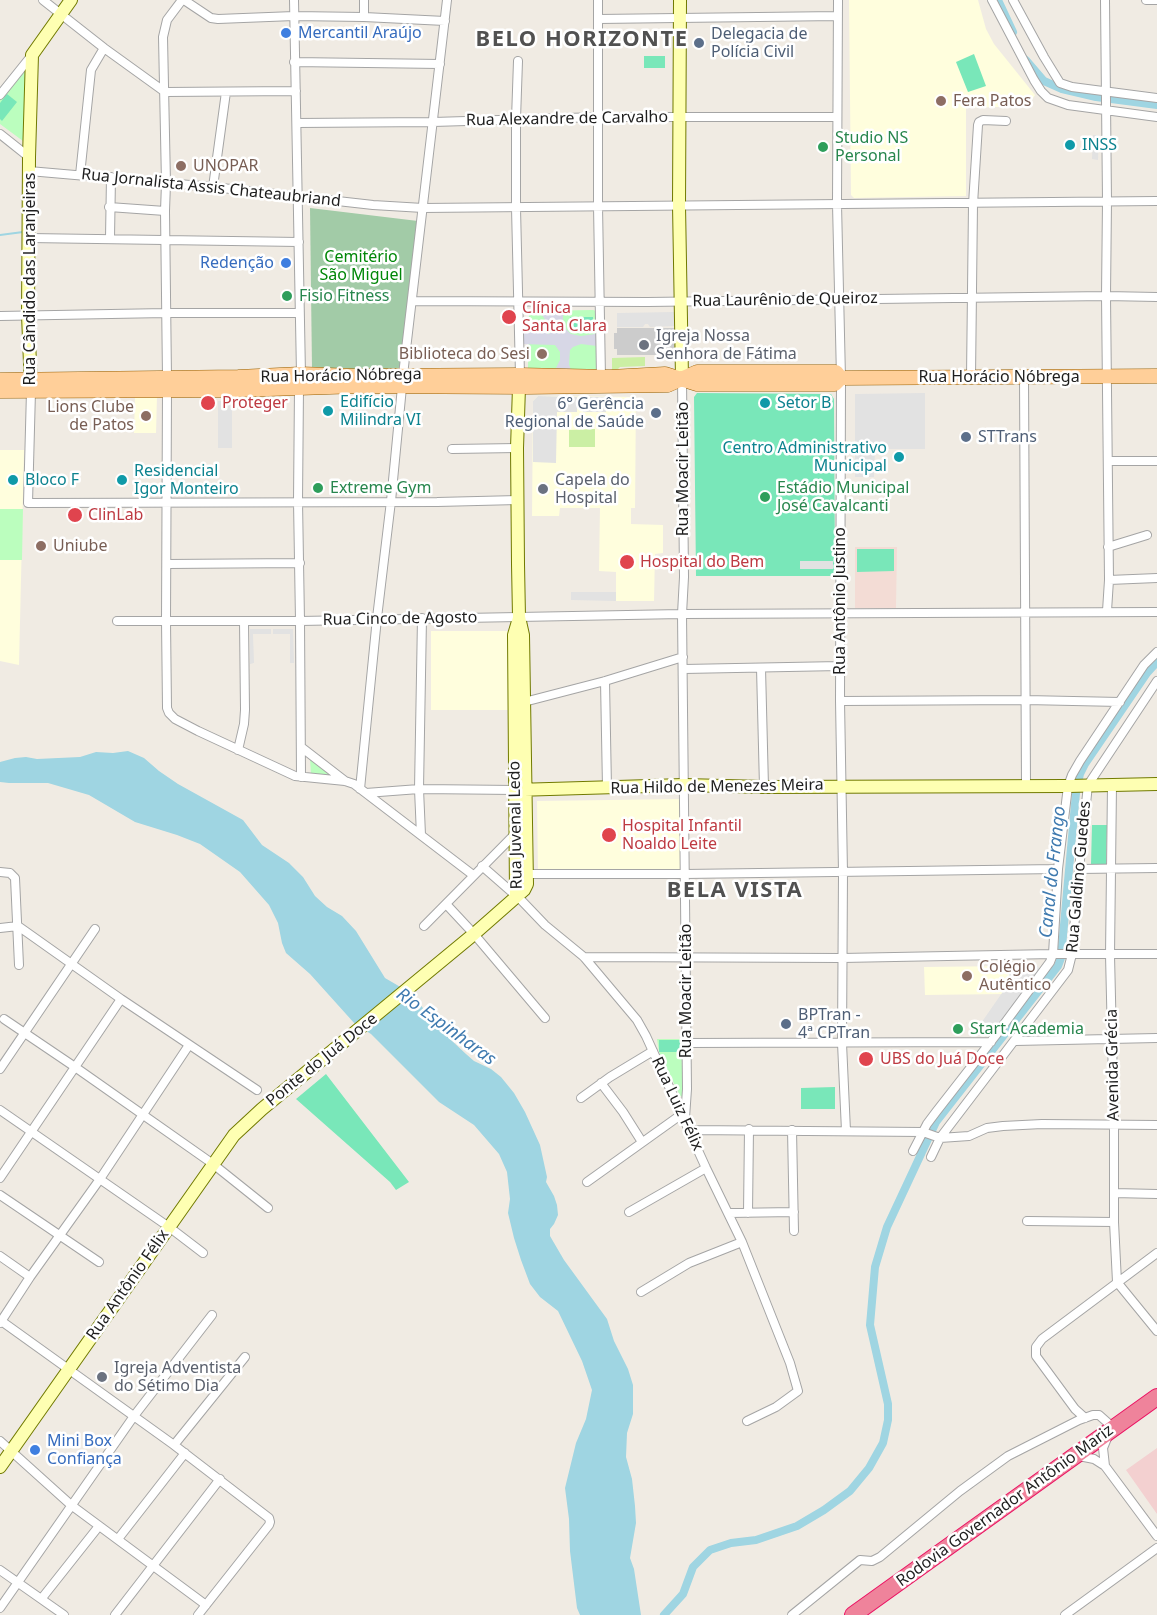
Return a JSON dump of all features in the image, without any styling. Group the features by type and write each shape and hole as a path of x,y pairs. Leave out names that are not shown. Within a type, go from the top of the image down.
{"highway":[{"name":"Rodovia Governador Antônio Mariz","path":"853,1615 1157,1397"}],"main road":[{"path":"32,55 71,0"},
{"name":"Rua Moacir Leitão","path":"680,0 679,205 682,378"},
{"name":"Rua Cândido das Laranjeiras","path":"31,385 28,315 32,55"},
{"name":"Rua Horácio Nóbrega","path":"520,384 665,374 697,384 835,384 841,378 1157,376"},
{"name":"Rua Horácio Nóbrega","path":"0,380 31,385 167,384 238,377 300,381 354,376 402,381 668,385 682,378"},
{"name":"Rua Juvenal Ledo","path":"516,897 515,834 521,790 524,702 523,635 519,617 520,384"},
{"name":"Rua Horácio Nóbrega","path":"0,391 31,385"},
{"name":"Rua Juvenal Ledo","path":"516,897 524,890 528,874 521,790 514,635 519,617"},
{"name":"Rua Hildo de Menezes Meira","path":"521,790 684,785 764,787 1157,784"},
{"name":"Ponte do Juá Doce","path":"262,1109 438,965 516,897"},
{"name":"Rua Antônio Félix","path":"0,1467 234,1135 262,1109"}],"street":[{"path":"43,0 165,92 296,91"},
{"path":"345,781 301,777 238,750 175,719 167,708 166,183 163,37 167,20 183,0 215,19 294,16 446,21"},
{"path":"294,0 299,243 298,501 301,777"},
{"path":"364,0 364,17"},
{"path":"363,791 377,618 402,381 447,0"},
{"path":"598,0 601,377"},
{"name":"Rua Antônio Justino","path":"838,0 842,1043 846,1131"},
{"path":"992,0 1044,95 1068,105 1157,117"},
{"path":"1013,0 1060,83 1072,87 1157,98"},
{"path":"1105,0 1109,580 1107,611"},
{"path":"1146,0 1157,0"},
{"path":"598,19 838,16"},
{"path":"80,175 91,70 104,48"},
{"path":"0,95 32,55"},
{"path":"518,60 516,208 520,384"},
{"path":"294,62 440,64"},
{"path":"213,187 226,92"},
{"name":"Rua Alexandre de Carvalho","path":"297,123 599,117 837,117"},
{"path":"971,377 973,204 979,122 983,120 1006,121"},
{"path":"0,134 29,157"},
{"name":"Rua Jornalista Assis Chateaubriand","path":"30,171 423,208 1157,201"},
{"path":"110,238 111,177"},
{"path":"109,207 165,211"},
{"path":"29,238 299,243"},
{"name":"Rua Laurênio de Queiroz","path":"412,301 600,302 1157,297"},
{"path":"0,316 166,313 299,314"},
{"path":"1024,377 1026,785"},
{"name":"Rua Moacir Leitão","path":"682,378 687,1089 683,1116"},
{"name":"Rua Cândido das Laranjeiras","path":"31,385 28,503 167,502"},
{"path":"452,449 518,448"},
{"path":"1108,461 1157,461"},
{"path":"167,502 518,500"},
{"path":"1108,547 1147,535"},
{"path":"166,564 300,563"},
{"path":"1109,580 1157,578"},
{"name":"Rua Cinco de Agosto","path":"117,621 300,621 682,614 1157,612"},
{"path":"421,835 419,789 422,618"},
{"path":"238,750 245,710 244,621"},
{"name":"Rua Galdino Guedes","path":"913,1151 926,1133 936,1112 1050,962 1053,954 1058,869 1068,786 1080,761 1144,665 1157,652"},
{"path":"524,702 605,681 683,657"},
{"path":"684,669 840,666"},
{"path":"761,668 764,787"},
{"path":"605,681 607,788"},
{"name":"Rua Galdino Guedes","path":"932,1157 939,1137 1064,978 1071,964 1078,869 1088,785 1157,681"},
{"path":"1146,696 1157,696"},
{"path":"840,701 1120,702"},
{"path":"301,747 473,875"},
{"name":"Avenida Grécia","path":"1112,785 1110,955 1117,1282"},
{"name":"Rua Hildo de Menezes Meira","path":"363,791 521,790"},
{"path":"424,926 515,834"},
{"name":"Rua Luiz Félix","path":"482,866 545,925 584,957 637,1020 646,1035 742,1242 790,1363 798,1391 776,1407 747,1421"},
{"path":"1078,869 1157,868"},
{"path":"528,874 1058,869"},
{"path":"0,872 10,873 15,878 19,965"},
{"path":"446,904 545,1018"},
{"path":"0,928 18,926 121,999 257,1090"},
{"path":"0,1069 95,929"},
{"path":"584,957 842,958 1157,954"},
{"path":"0,1178 121,999"},
{"path":"4,1019 213,1164 268,1208"},
{"path":"1015,1041 1157,1038"},
{"path":"686,1043 991,1042"},
{"path":"189,1045 100,1179 0,1321 185,1453 265,1514 270,1522 269,1525 198,1615"},
{"path":"581,1098 622,1069 653,1051"},
{"path":"601,1083 642,1142"},
{"path":"0,1110 170,1227 203,1253"},
{"path":"588,1182 642,1142 683,1116"},
{"path":"690,1130 926,1133 939,1137 969,1136 987,1128 1003,1126 1157,1125"},
{"path":"748,1213 749,1129"},
{"path":"792,1130 794,1231"},
{"path":"629,1212 706,1168"},
{"path":"1114,1193 1157,1194"},
{"path":"0,1195 99,1262"},
{"path":"729,1213 794,1212"},
{"path":"1027,1221 1114,1222"},
{"path":"641,1292 688,1263 742,1242"},
{"path":"1084,1418 1036,1356 1036,1347 1042,1339 1157,1252"},
{"path":"0,1256 30,1277"},
{"path":"1117,1282 1157,1331"},
{"path":"0,1608 134,1416 212,1316"},
{"path":"174,1445 244,1358"},
{"path":"792,1615 860,1560 872,1561 880,1557 960,1491 1008,1456 1051,1433 1084,1418 1099,1415 1108,1423 1110,1431 1103,1448 1106,1466"},
{"path":"0,1441 72,1505 206,1605"},
{"path":"118,1539 185,1453"},
{"path":"1076,1455 1094,1459 1106,1466 1157,1536"},
{"path":"115,1615 220,1479"},
{"path":"42,1598 99,1526"},
{"path":"1065,1615 1157,1548"},
{"path":"0,1570 64,1615"}],"shaded area":[{"name":"Fera Patos","path":"849,0 978,0 986,29 994,44 1035,95 1028,106 966,108 966,196 854,198 851,195"},
{"path":"1093,135 1099,135 1098,160 1092,159"},
{"path":"536,301 563,301 563,323 571,334 581,336 601,333 597,346 581,344 570,350 571,370 555,370 560,360 560,352 555,345 519,344 519,332 535,333 541,330 549,334 551,332 552,329 539,311"},
{"path":"675,312 675,326 650,327 645,324 643,327 617,327 617,313"},
{"name":"Igreja Nossa Senhora de Fátima","path":"617,328 675,328 675,355 617,355 617,349 614,349 614,333 617,333"},
{"path":"925,393 925,449 875,449 874,477 855,477 855,394"},
{"name":"Lions Clube de Patos","path":"135,396 157,396 156,433 134,433"},
{"path":"538,396 636,397 635,508 631,508 631,524 663,525 663,553 655,554 654,601 616,601 616,572 599,571 600,508 560,508 559,516 532,516 533,401"},
{"path":"538,396 577,397 577,412 557,412 556,463 533,462 533,401"},
{"path":"583,397 606,397 606,412 583,412"},
{"path":"218,401 232,401 232,448 218,448"},
{"path":"0,450 24,450 19,665 0,661"},
{"path":"855,547 897,547 896,608 855,608"},
{"path":"800,561 833,561 833,569 800,569"},
{"path":"571,592 616,592 616,601 571,600"},
{"path":"250,629 271,629 271,634 253,634 254,663 250,664"},
{"path":"273,629 293,629 294,663 290,663 290,634 273,634"},
{"path":"431,631 512,631 512,710 431,710"},
{"name":"Hospital Infantil Noaldo Leite","path":"681,799 682,869 538,872 537,801"},
{"path":"1036,964 1039,968 1038,972 990,1035 972,1036 1009,983 1009,966"},
{"name":"Colégio Autêntico","path":"1009,966 1009,983 1003,994 925,995 924,967"},
{"path":"1157,1448 1157,1514 1126,1470"}],"green space":[{"path":"974,54 986,86 968,92 956,62"},
{"path":"644,56 665,56 665,68 644,68"},
{"path":"22,70 26,71 26,140 23,141 0,124 0,99"},
{"path":"7,94 17,102 2,121 0,103"},
{"name":"Cemitério São Miguel","path":"310,208 418,221 401,369 312,369"},
{"path":"596,311 596,372 528,369 530,312"},
{"path":"570,317 593,317 593,329 569,329"},
{"path":"645,357 645,366 620,367 612,370 612,358"},
{"name":"Estádio Municipal José Cavalcanti","path":"697,393 831,394 834,399 835,576 696,576 694,397"},
{"path":"595,429 595,447 569,447 569,430"},
{"path":"0,509 23,509 22,560 0,560"},
{"path":"857,549 894,549 894,571 857,572"},
{"path":"310,758 337,779 311,775"},
{"path":"1092,825 1107,825 1106,864 1091,864"},
{"path":"657,1039 681,1039 683,1097 680,1096 659,1052"},
{"path":"659,1040 680,1040 680,1052 659,1052"},
{"path":"326,1074 409,1182 396,1190 390,1182 296,1099"},
{"path":"835,1087 835,1109 801,1109 801,1088"}],"water":[{"path":"128,751 144,758 178,784 243,820 262,845 289,863 303,877 315,896 342,916 356,931 385,978 409,992 435,1025 474,1061 501,1077 514,1093 540,1145 546,1182 557,1205 558,1215 550,1229 550,1236 564,1260 607,1319 633,1385 633,1414 627,1433 626,1457 632,1479 636,1523 630,1558 634,1569 641,1615 580,1615 577,1608 565,1488 576,1443 586,1419 592,1390 582,1361 558,1311 540,1297 530,1284 508,1213 510,1199 507,1172 499,1154 474,1125 439,1102 371,1034 355,1024 310,974 286,953 278,923 269,905 240,872 200,844 135,822 89,795 48,783 0,782 0,762 15,758 80,757 96,752"}],"waterway":[{"name":"Canal do Frango","path":"998,0 1013,32"},
{"name":"Canal do Frango","path":"1026,60 1044,81 1062,89 1096,97 1157,105"},
{"path":"0,235 23,232"},
{"name":"Canal do Frango","path":"664,1615 683,1594 693,1567 710,1550 731,1543 756,1540 797,1526 824,1510 850,1491 869,1468 883,1443 888,1420 888,1404 870,1325 875,1267 887,1227 936,1122 1058,966 1061,958 1076,793 1080,774 1147,673 1157,662"}],"place":[{"name":"Mercantil Araújo","path":"286,33"},
{"name":"Delegacia de Polícia Civil","path":"699,43"},
{"name":"Fera Patos","path":"941,101"},
{"name":"INSS","path":"1070,145"},
{"name":"Studio NS Personal","path":"823,147"},
{"name":"UNOPAR","path":"181,166"},
{"name":"Redenção","path":"286,263"},
{"name":"Fisio Fitness","path":"287,296"},
{"name":"Clínica Santa Clara","path":"509,317"},
{"name":"Igreja Nossa Senhora de Fátima","path":"644,345"},
{"name":"Biblioteca do Sesi","path":"542,354"},
{"name":"Proteger","path":"208,403"},
{"name":"Setor B","path":"765,403"},
{"name":"Edifício Milindra VI","path":"328,411"},
{"name":"6° Gerência Regional de Saúde","path":"656,413"},
{"name":"Lions Clube de Patos","path":"146,416"},
{"name":"STTrans","path":"966,437"},
{"name":"Centro Administrativo Municipal","path":"899,457"},
{"name":"Bloco F","path":"13,480"},
{"name":"Residencial Igor Monteiro","path":"122,480"},
{"name":"Extreme Gym","path":"318,488"},
{"name":"Capela do Hospital","path":"543,489"},
{"name":"Estádio Municipal José Cavalcanti","path":"765,497"},
{"name":"ClinLab","path":"75,515"},
{"name":"Uniube","path":"41,546"},
{"name":"Hospital do Bem","path":"627,562"},
{"name":"Hospital Infantil Noaldo Leite","path":"609,835"},
{"name":"Colégio Autêntico","path":"967,976"},
{"name":"BPTran - 4ª CPTran","path":"786,1024"},
{"name":"Start Academia","path":"958,1029"},
{"name":"UBS do Juá Doce","path":"866,1059"},
{"name":"Igreja Adventista do Sétimo Dia","path":"102,1377"},
{"name":"Mini Box Confiança","path":"35,1450"}],"district":[{"name":"BELO HORIZONTE","path":"582,40"},
{"name":"BELA VISTA","path":"735,891"}],"water label":[{"name":"Rio Espinharas","path":"446,1027"}]}
